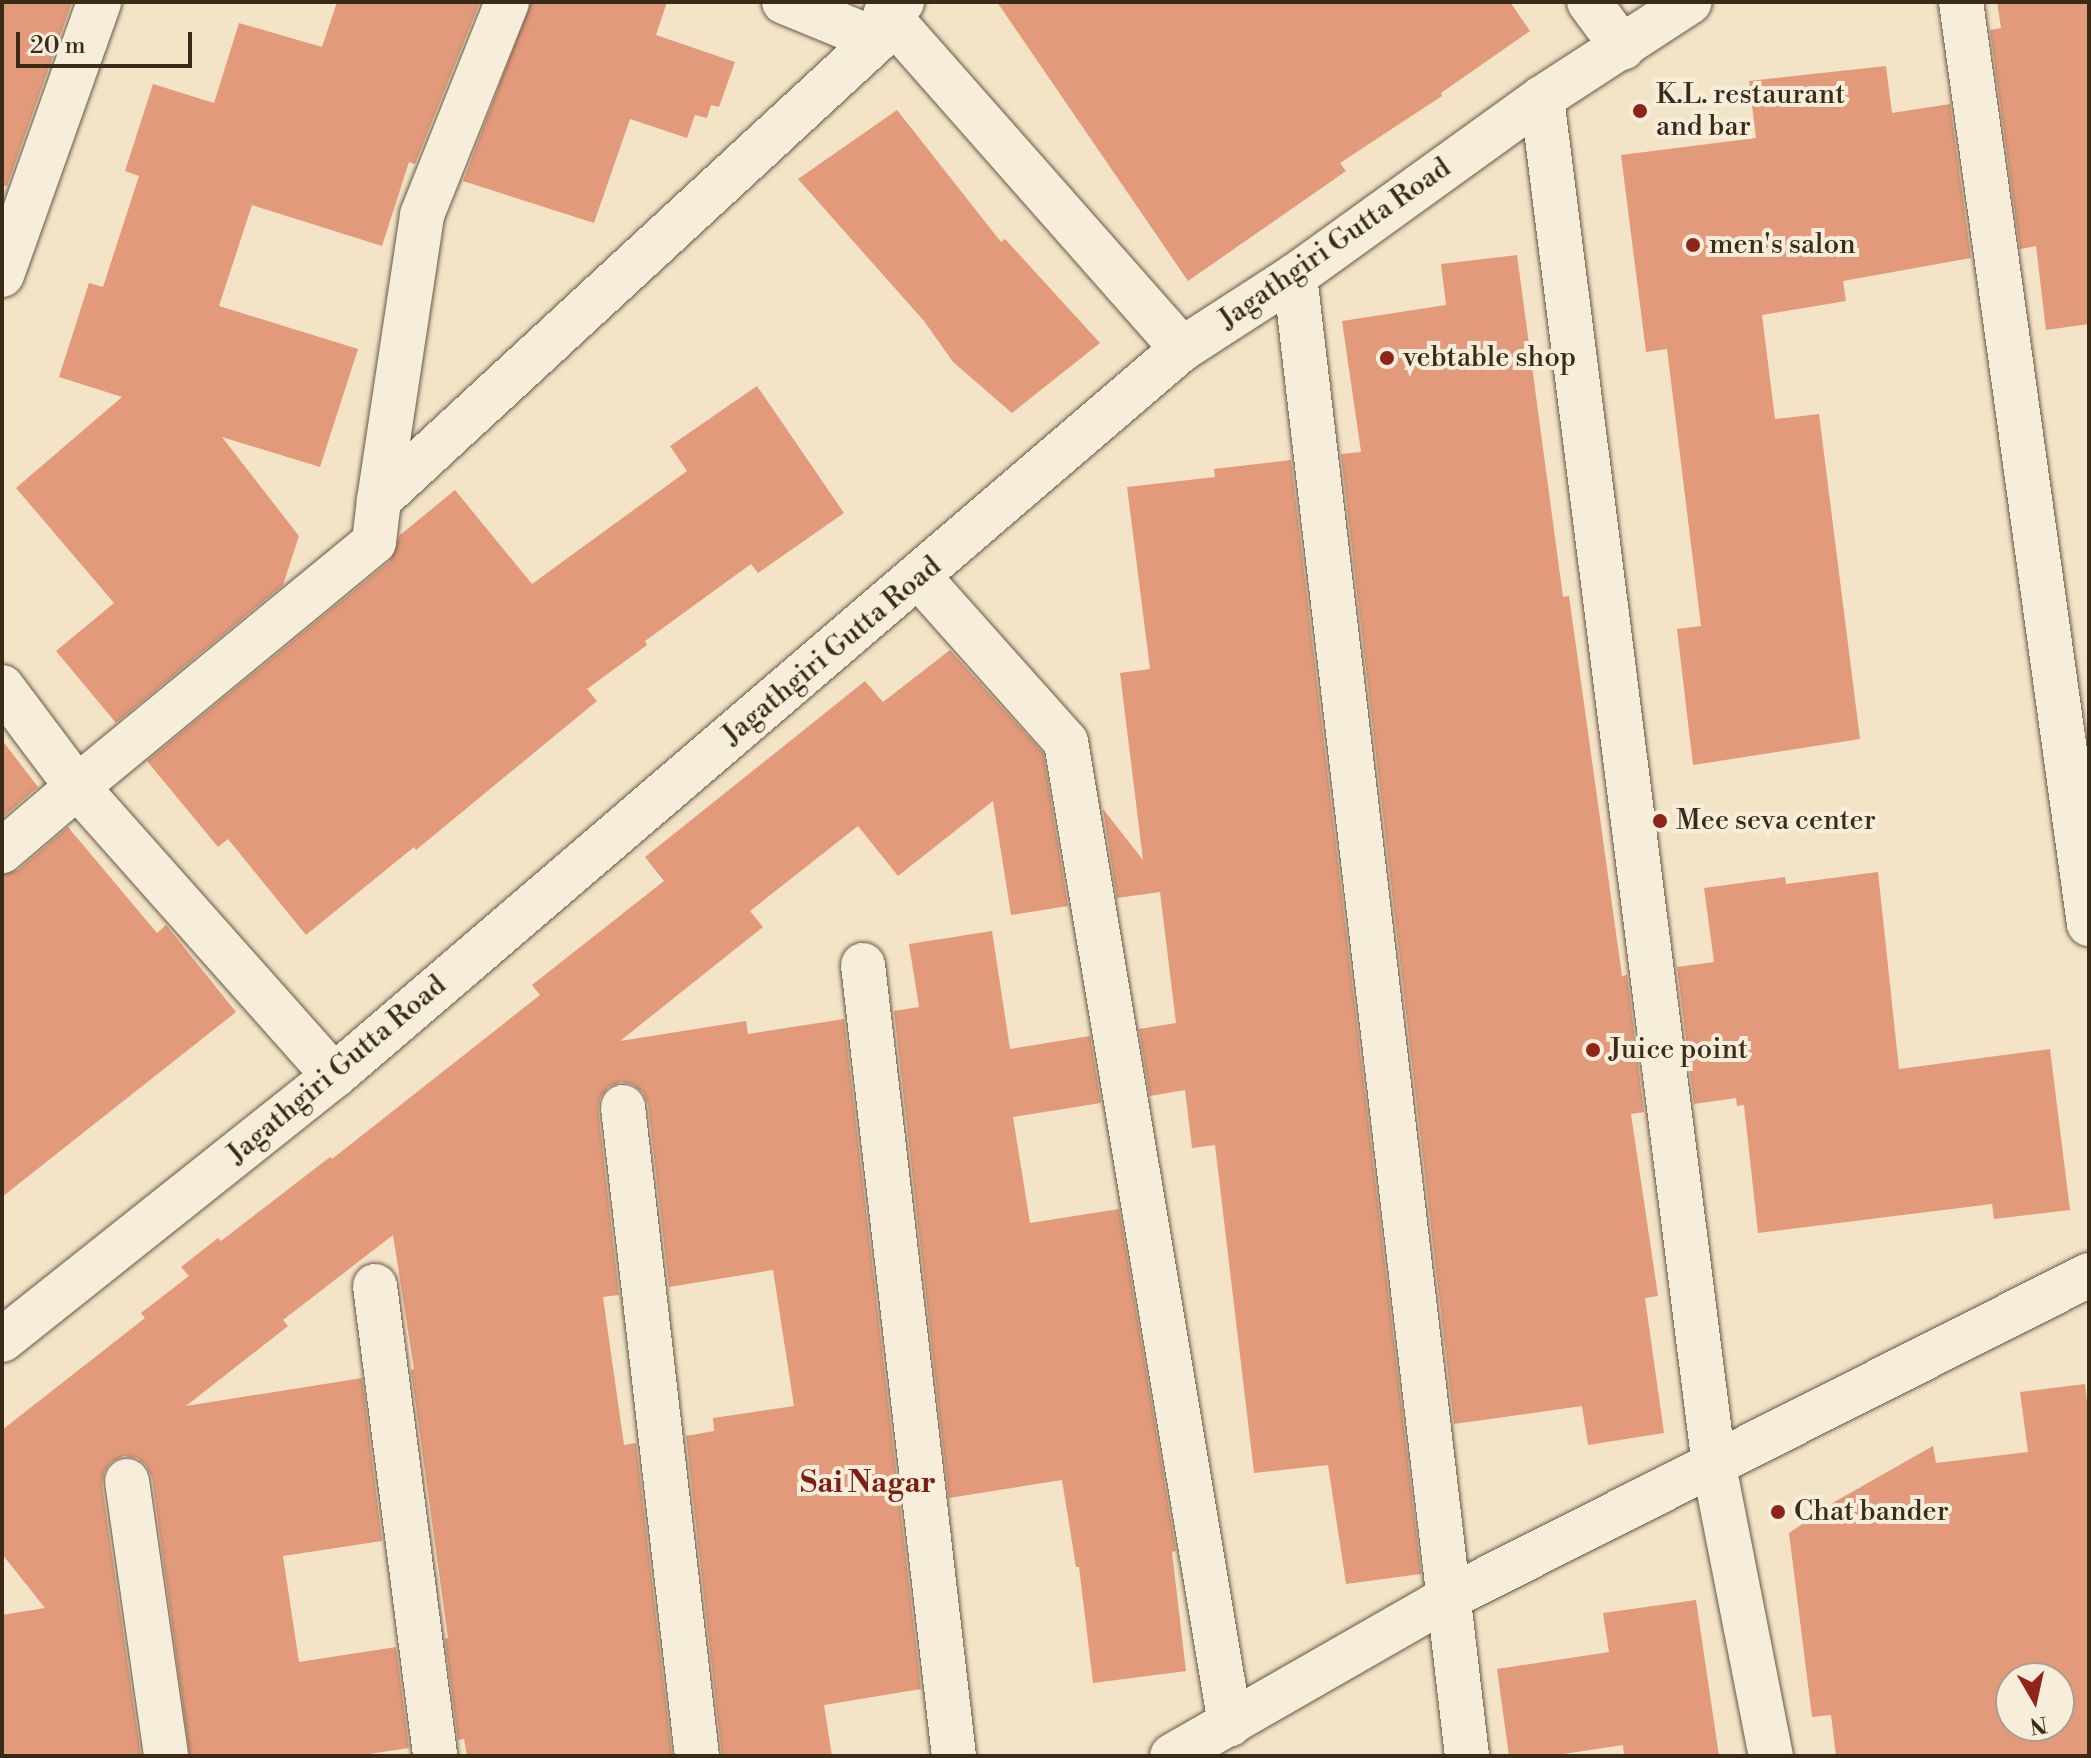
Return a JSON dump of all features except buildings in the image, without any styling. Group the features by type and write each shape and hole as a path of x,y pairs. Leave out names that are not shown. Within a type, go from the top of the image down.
{"street":[{"path":"2,275 99,2"},
{"path":"2,851 374,542 422,215 507,2"},
{"path":"784,2 889,14 1182,349"},
{"path":"1589,2 1623,48"},
{"name":"Jagathgiri Gutta Road","path":"2,1340 334,1076 1182,349 1295,276 1542,98 1690,2"},
{"path":"1961,2 2089,924"},
{"path":"379,500 889,14"},
{"path":"1542,98 1714,1466 1771,1756"},
{"path":"1295,276 1467,1756"},
{"path":"919,577 1066,742 1230,1724"},
{"path":"2,687 77,787 334,1076"},
{"path":"863,965 954,1756"},
{"path":"623,1107 697,1756"},
{"path":"1172,1756 1448,1598 2089,1275"},
{"path":"375,1286 435,1756"},
{"path":"127,1481 166,1756"}],"place":[{"name":"K.L. restaurant and bar","path":"1640,111"},
{"name":"men's salon","path":"1693,245"},
{"name":"vebtable shop","path":"1387,358"},
{"name":"Mee seva center","path":"1660,821"},
{"name":"Juice point","path":"1593,1050"},
{"name":"Chat bander","path":"1778,1512"}],"district":[{"name":"Sai Nagar","path":"868,1483"}]}
